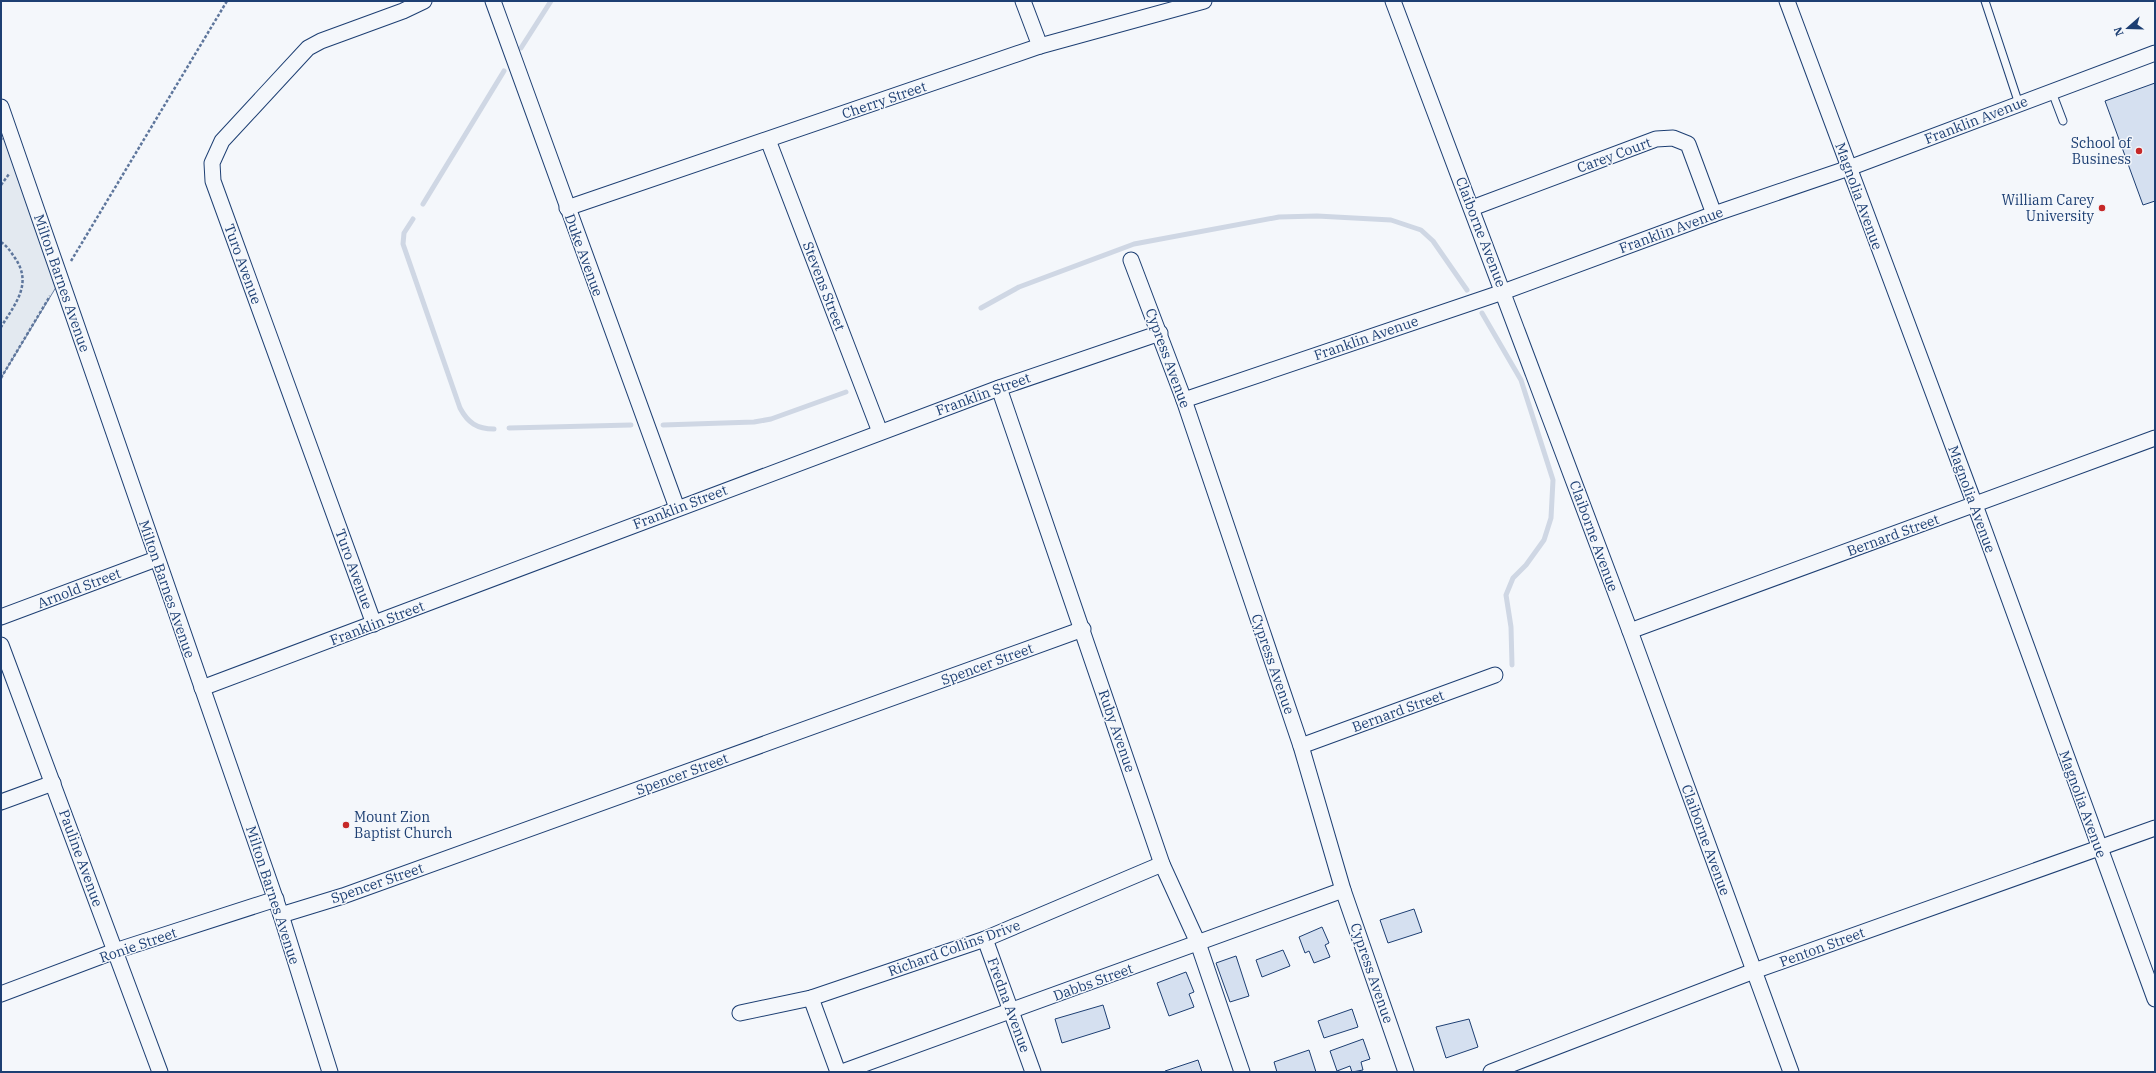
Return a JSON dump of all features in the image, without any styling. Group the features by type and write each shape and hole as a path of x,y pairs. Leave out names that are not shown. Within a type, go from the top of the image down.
{"street":[{"name":"Turo Avenue","path":"374,624 213,181 212,163 222,141 308,48 321,41 403,11 424,1"},
{"name":"Duke Avenue","path":"493,1 677,508"},
{"path":"1023,1 1040,46"},
{"name":"Cherry Street","path":"567,208 1040,46 1204,1"},
{"name":"Claiborne Avenue","path":"1393,1 1630,631 1791,1072"},
{"name":"Magnolia Avenue","path":"1787,1 1975,505 2155,999"},
{"name":"Franklin Avenue","path":"1184,400 1503,292 1714,214 1849,168 2155,53"},
{"name":"Milton Barnes Avenue","path":"1,107 156,558 276,899 330,1072"},
{"name":"Carey Court","path":"1472,208 1656,139 1673,138 1688,144 1714,214"},
{"name":"Stevens Street","path":"768,140 880,432"},
{"name":"Cypress Avenue","path":"1131,260 1160,333 1184,400 1301,746 1343,890 1406,1072"},
{"name":"Franklin Street","path":"202,688 880,432 999,388 1160,333"},
{"name":"Ruby Avenue","path":"999,388 1162,864 1198,943 1242,1072"},
{"name":"Bernard Street","path":"1630,631 2155,438"},
{"name":"Arnold Street","path":"1,617 156,558"},
{"name":"Spencer Street","path":"281,915 343,896 1082,630"},
{"name":"Pauline Avenue","path":"1,645 160,1072"},
{"name":"Bernard Street","path":"1301,746 1495,675"},
{"path":"1,802 53,783"},
{"name":"Penton Street","path":"1491,1072 1754,971 2155,828"},
{"name":"Richard Collins Drive","path":"740,1012 811,998 985,939 1162,864"},
{"name":"Dabbs Street","path":"842,1072 1343,890"},
{"name":"Ronie Street","path":"1,994 115,952 276,899"},
{"name":"Fredna Avenue","path":"985,939 1010,1012 1033,1072"},
{"path":"811,998 838,1072"}],"lane":[{"path":"1985,1 2019,104"},
{"path":"2052,92 2063,121"}],"path":[{"path":"1,378 227,1"},
{"path":"1,242 6,245 22,269 23,289 1,327"}],"shaded area":[{"path":"9,130 61,279 1,378 1,141"}],"building":[{"name":"School of Business","path":"2155,83 2155,201 2143,205 2105,101"},
{"path":"1414,909 1422,932 1388,943 1380,920"},
{"path":"1322,927 1329,943 1325,945 1330,957 1314,963 1309,951 1305,953 1299,937"},
{"path":"1283,950 1290,966 1262,977 1256,960"},
{"path":"1236,956 1249,996 1230,1002 1216,963"},
{"path":"1186,972 1194,992 1189,994 1194,1007 1169,1016 1157,983"},
{"path":"1103,1005 1110,1028 1062,1043 1055,1019"},
{"path":"1352,1009 1358,1027 1324,1038 1318,1021"},
{"path":"1469,1019 1478,1047 1446,1058 1436,1027"},
{"path":"1363,1039 1370,1059 1361,1062 1363,1070 1352,1072 1350,1066 1337,1071 1330,1051"},
{"path":"1309,1050 1316,1072 1277,1072 1274,1062"},
{"path":"1198,1060 1202,1072 1165,1071"}],"waterway":[{"path":"521,48 551,1"},
{"path":"423,204 504,71"},
{"path":"981,308 1019,287 1134,244 1279,217 1317,216 1391,220 1421,230 1433,241 1467,290"},
{"path":"413,219 404,233 403,244 460,408 466,418 474,424 483,428 494,429"},
{"path":"1482,313 1521,380 1553,480 1551,518 1544,540 1526,565 1513,578 1506,595 1511,627 1512,665"},
{"path":"663,425 754,422 771,419 846,392"},
{"path":"509,428 631,425"}],"place":[{"name":"School of Business","path":"2139,151"},
{"name":"William Carey University","path":"2102,208"},
{"name":"Mount Zion Baptist Church","path":"346,825"}]}
